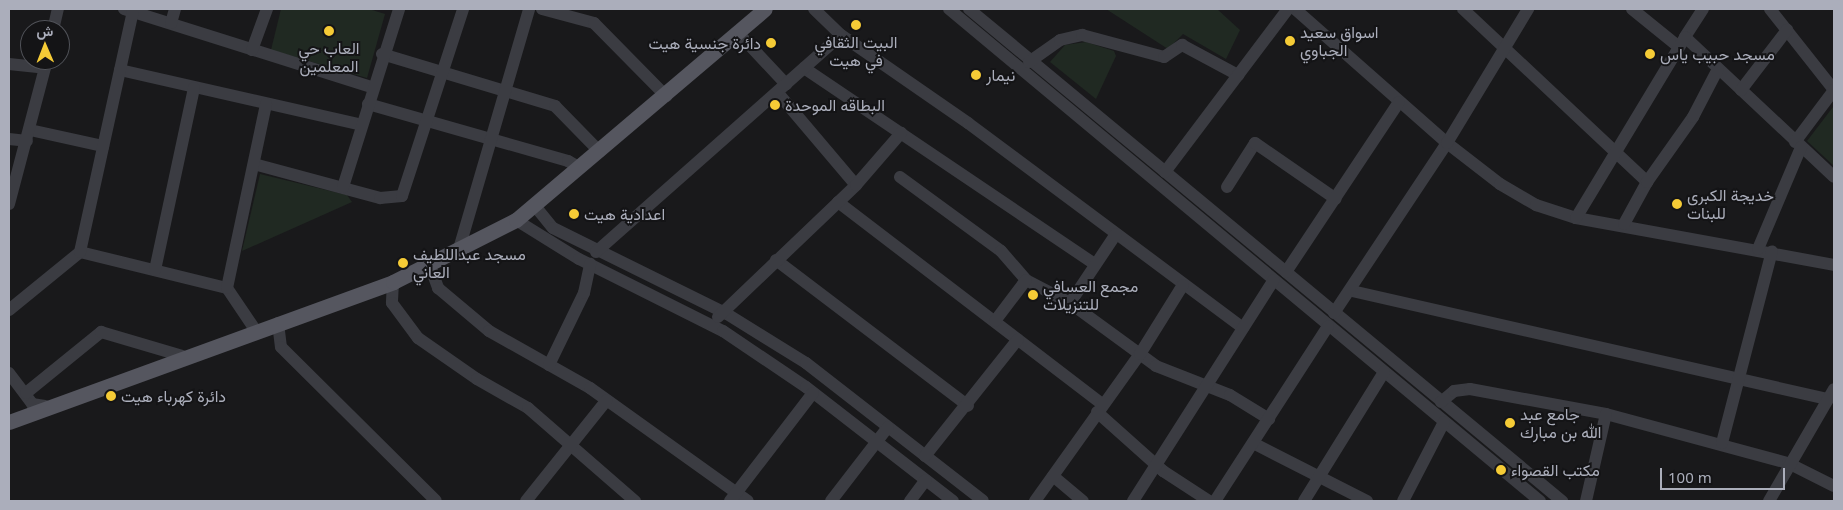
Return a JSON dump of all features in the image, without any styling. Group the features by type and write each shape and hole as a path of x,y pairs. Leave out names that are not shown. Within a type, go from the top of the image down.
{"main road":[{"path":"9,422 45,406 182,356 393,282 516,220 600,152 739,34 765,9"}],"street":[{"path":"171,23 175,9"},
{"path":"252,50 267,9"},
{"path":"343,187 382,54 399,9"},
{"path":"254,164 380,198 402,196 444,73 463,9"},
{"path":"459,249 529,9"},
{"path":"542,9 565,11 594,23 666,96"},
{"path":"814,9 842,35 968,122 1183,285 1244,328"},
{"path":"949,9 1540,501"},
{"path":"969,9 1029,62 1165,172 1562,501"},
{"path":"1165,172 1288,9"},
{"path":"1295,9 1447,143 1523,199 1576,218 1624,224 1758,248 1834,265"},
{"path":"1463,9 1504,51 1648,182"},
{"path":"1334,312 1352,291 1447,143 1528,9"},
{"path":"1632,9 1682,42 1718,69 1834,177"},
{"path":"1576,218 1615,150 1703,9"},
{"path":"1758,248 1798,144 1834,90 1770,9"},
{"path":"9,310 80,252 120,70 129,10 372,87"},
{"path":"1741,90 1787,30"},
{"path":"739,34 856,185"},
{"path":"549,365 584,293 593,258 842,35"},
{"path":"1029,62 1060,40 1082,36 1164,57 1182,44 1238,75"},
{"path":"382,54 555,106 600,152"},
{"path":"804,68 1095,264"},
{"path":"1624,224 1648,182 1693,117 1718,69"},
{"path":"9,204 29,136 45,70"},
{"path":"120,70 362,125"},
{"path":"155,270 194,88"},
{"path":"1286,272 1399,102"},
{"path":"226,288 266,104"},
{"path":"368,104 568,161 580,168"},
{"path":"712,325 722,312 856,185 901,133"},
{"path":"9,139 29,136 103,146"},
{"path":"1227,187 1255,143 1336,199"},
{"path":"900,177 1002,251 1026,280 1070,303 1156,366 1206,384 1269,419"},
{"path":"838,202 1018,339 1100,408 1156,462 1209,501"},
{"path":"535,206 553,228 593,258 722,312 806,363 983,501"},
{"path":"516,220 593,258 712,325 813,392 953,501"},
{"path":"1070,303 1116,234"},
{"path":"80,252 226,288 256,331"},
{"path":"1722,443 1772,252"},
{"path":"776,260 968,406"},
{"path":"429,264 444,293 489,331 607,400 734,498 748,501"},
{"path":"995,321 1026,280"},
{"path":"1133,501 1156,462 1274,280"},
{"path":"393,282 392,302 418,338 477,379 528,408 570,449 635,501"},
{"path":"1035,501 1140,354 1183,285"},
{"path":"1352,291 1738,381 1831,394 1788,463 1770,501"},
{"path":"278,323 281,347 436,501"},
{"path":"1215,501 1328,326"},
{"path":"26,393 101,332 182,356"},
{"path":"926,456 968,406 1018,339"},
{"path":"1304,501 1317,475 1384,372"},
{"path":"9,373 26,393 32,404 45,406"},
{"path":"1441,402 1454,391 1470,389 1606,414 1722,443 1788,463 1834,486"},
{"path":"734,498 813,392"},
{"path":"526,501 570,449 607,400"},
{"path":"1586,501 1606,414"},
{"path":"1403,501 1448,426 1462,419"},
{"path":"831,501 888,427"},
{"path":"1253,443 1367,501"},
{"path":"1053,476 1083,501"},
{"path":"910,501 926,480"}],"shaded area":[{"path":"281,9 369,9 385,14 367,78 271,50"},
{"path":"1106,9 1217,9 1240,30 1226,59 1183,34 1168,49"},
{"path":"1086,42 1114,51 1116,56 1096,99 1050,62 1065,45"},
{"path":"1833,107 1834,109 1834,166 1807,141"},
{"path":"260,174 347,195 352,202 242,251"}],"place":[{"name":"البيت الثقافي في هيت","path":"856,25"},
{"name":"العاب حي المعلمين","path":"329,31"},
{"name":"اسواق سعيد الجباوي","path":"1290,41"},
{"name":"دائرة جنسية هيت","path":"771,43"},
{"name":"مسجد حبيب ياس","path":"1650,54"},
{"name":"نيمار","path":"976,75"},
{"name":"البطاقه الموحدة","path":"775,105"},
{"name":"خديجة الكبرى للبنات","path":"1677,204"},
{"name":"اعدادية هيت","path":"574,214"},
{"name":"مسجد عبداللطيف العاني","path":"403,263"},
{"name":"مجمع العسافي للتنزيلات","path":"1033,295"},
{"name":"دائرة كهرباء هيت","path":"111,396"},
{"name":"جامع عبد الله بن مبارك","path":"1510,423"},
{"name":"مكتب القصواء","path":"1501,470"}]}
